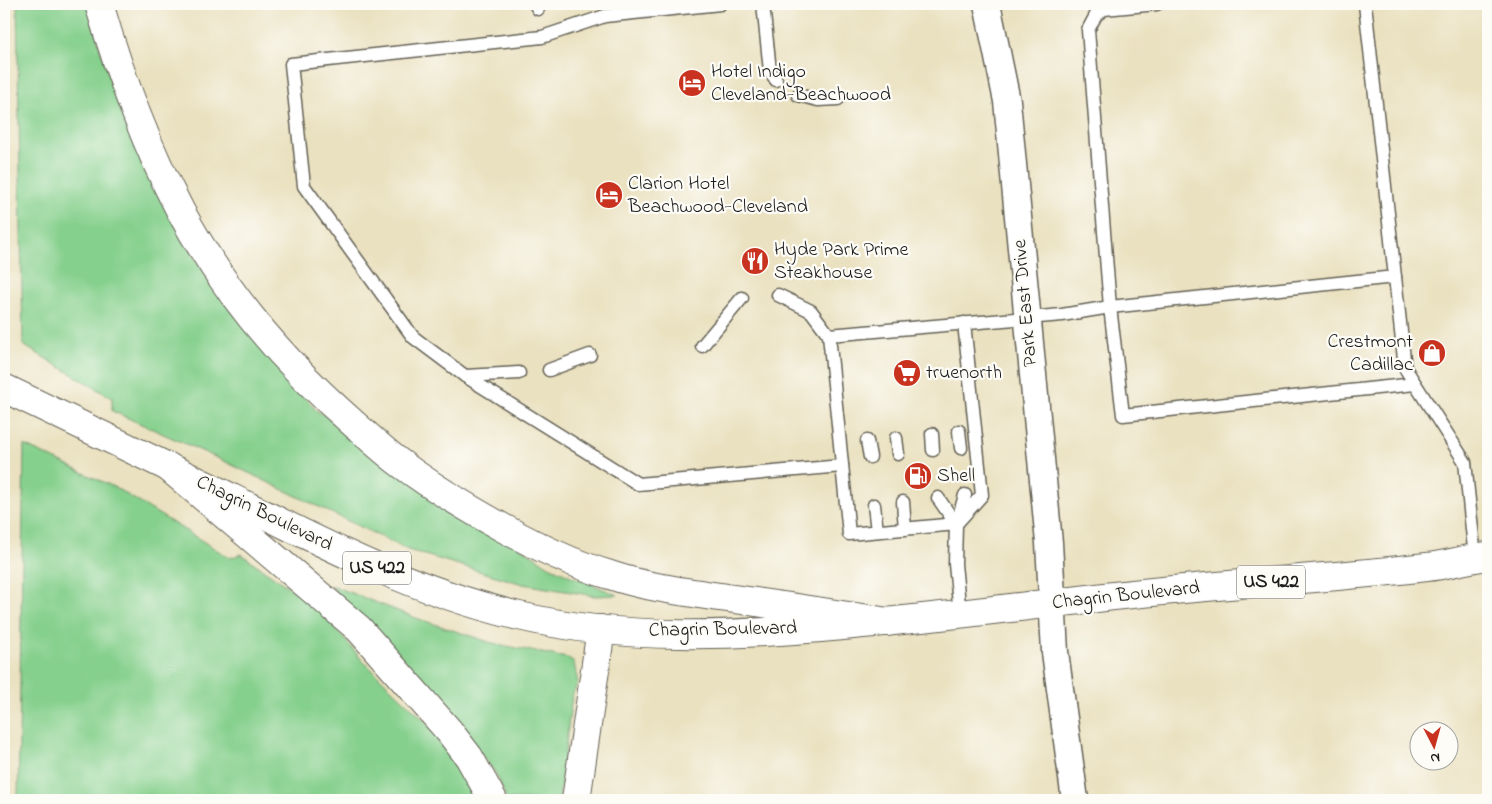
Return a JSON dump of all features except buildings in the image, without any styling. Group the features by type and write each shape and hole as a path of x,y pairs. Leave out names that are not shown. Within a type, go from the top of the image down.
{"main road":[{"path":"99,4 120,72 143,132 182,213 205,250 232,290 283,355 337,410 397,461 458,503 514,534 552,553 609,575 662,589 888,622"},
{"name":"Chagrin Boulevard","path":"4,388 167,466 327,546 407,581 480,606 520,616 601,629 695,634 743,634 888,622 1052,603 1432,567 1482,557"},
{"path":"167,466 359,630 449,731 469,757 493,800"},
{"path":"576,800 601,629"}],"street":[{"name":"Park East Drive","path":"987,4 1007,101 1049,542 1055,652 1074,800"}],"lane":[{"path":"720,4 605,16 542,37 291,64 304,186 413,336 465,376 638,484 842,466"},
{"path":"763,4 770,71 776,80"},
{"path":"1157,4 1104,9 1096,15 1088,30 1110,307 1123,415 1415,384"},
{"path":"1365,4 1405,368 1465,462 1482,557"},
{"path":"798,95 818,100 838,99"},
{"path":"829,335 1062,315 1110,307 1395,277"},
{"path":"778,295 811,311 829,335 849,534 956,524 982,495 964,323"},
{"path":"702,346 742,298"},
{"path":"549,370 590,355"},
{"path":"465,376 519,373"},
{"path":"959,431 961,448"},
{"path":"932,434 933,450"},
{"path":"896,438 898,454"},
{"path":"868,440 870,457"},
{"path":"960,614 955,564 956,524 965,495"},
{"path":"938,498 956,524"},
{"path":"903,502 905,529"},
{"path":"874,504 877,531"}],"green space":[{"path":"17,4 87,4 114,94 145,172 202,269 231,310 316,410 549,566 618,595 595,596 523,584 408,550 226,462 112,411 112,398 23,345"},
{"path":"24,445 116,488 230,558 241,554 317,607 363,661 443,738 479,800 18,800"},
{"path":"331,585 416,618 492,643 567,658 574,663 578,683 572,696 559,800 507,800 496,774 428,683 336,593"}],"place":[{"name":"Hotel Indigo Cleveland-Beachwood","path":"692,83"},
{"name":"Clarion Hotel Beachwood-Cleveland","path":"609,195"},
{"name":"Hyde Park Prime Steakhouse","path":"755,261"},
{"name":"Crestmont Cadillac","path":"1432,353"},
{"name":"truenorth","path":"907,373"},
{"name":"Shell","path":"918,476"}]}
